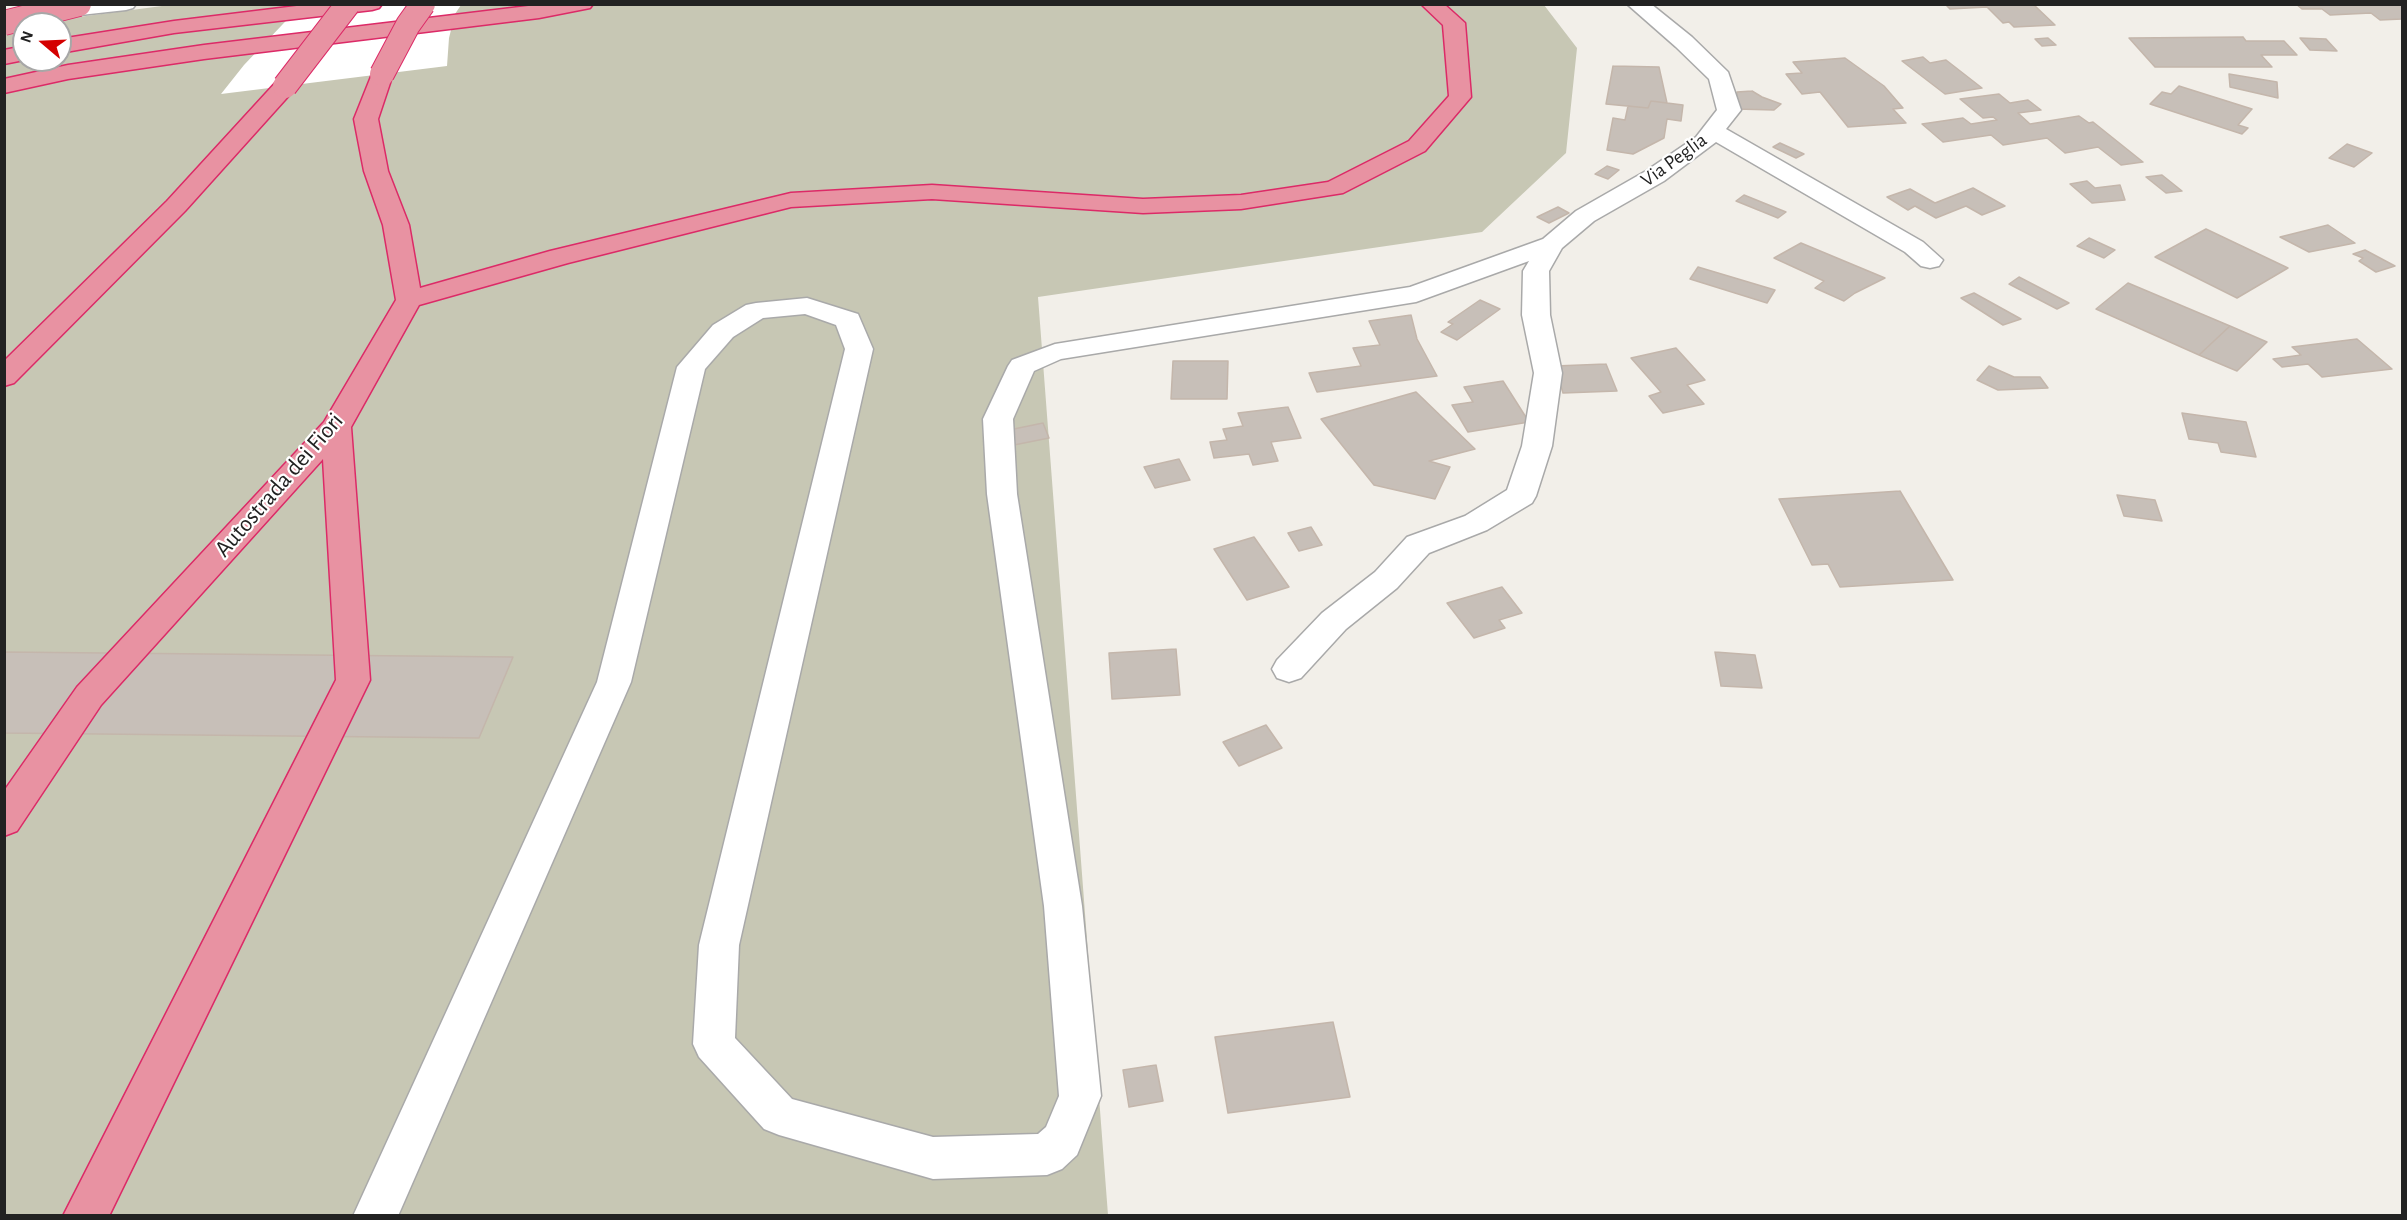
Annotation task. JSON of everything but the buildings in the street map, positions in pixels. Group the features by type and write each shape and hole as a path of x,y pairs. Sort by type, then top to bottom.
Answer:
{"highway":[{"path":"4,23 79,4"},
{"path":"4,377 176,206 285,86 348,4"},
{"path":"72,44 174,27 372,4"},
{"path":"423,4 408,25 382,74 366,119 376,171 396,225 409,300 559,257 791,200 932,192 1143,206 1240,202 1334,188 1417,146 1460,97 1454,23 1431,4"},
{"path":"4,86 68,72 204,52 539,12 583,4"},
{"name":"Autostrada dei Fiori","path":"4,821 90,696 336,428 409,300"},
{"path":"85,1215 353,680 336,428"}],"street":[{"path":"4,17 126,4"},
{"name":"Via Peglia","path":"1552,244 1585,216 1655,176 1704,142 1729,110 1720,77 1684,42 1637,4"},
{"path":"1713,131 1914,247 1930,260"},
{"path":"1289,669 1334,621 1386,580 1418,545 1476,523 1521,496 1537,446 1548,372 1536,315 1536,271 1552,244"},
{"path":"375,1215 614,682 691,367 723,331 756,311 807,306 848,320 859,349 719,945 714,1044 779,1115 933,1158 1047,1154 1062,1141 1080,1096 1063,906 1002,494 998,419 1022,366 1055,352 1416,294 1552,244"}],"shaded area":[{"path":"177,4 1544,5 1577,48 1566,153 1482,232 1038,297 1108,1215 5,1215 4,27 12,26 12,72 72,72 72,18"}],"pier":[{"path":"301,5 461,5 455,14 449,38 447,66 221,94 244,65"}]}
